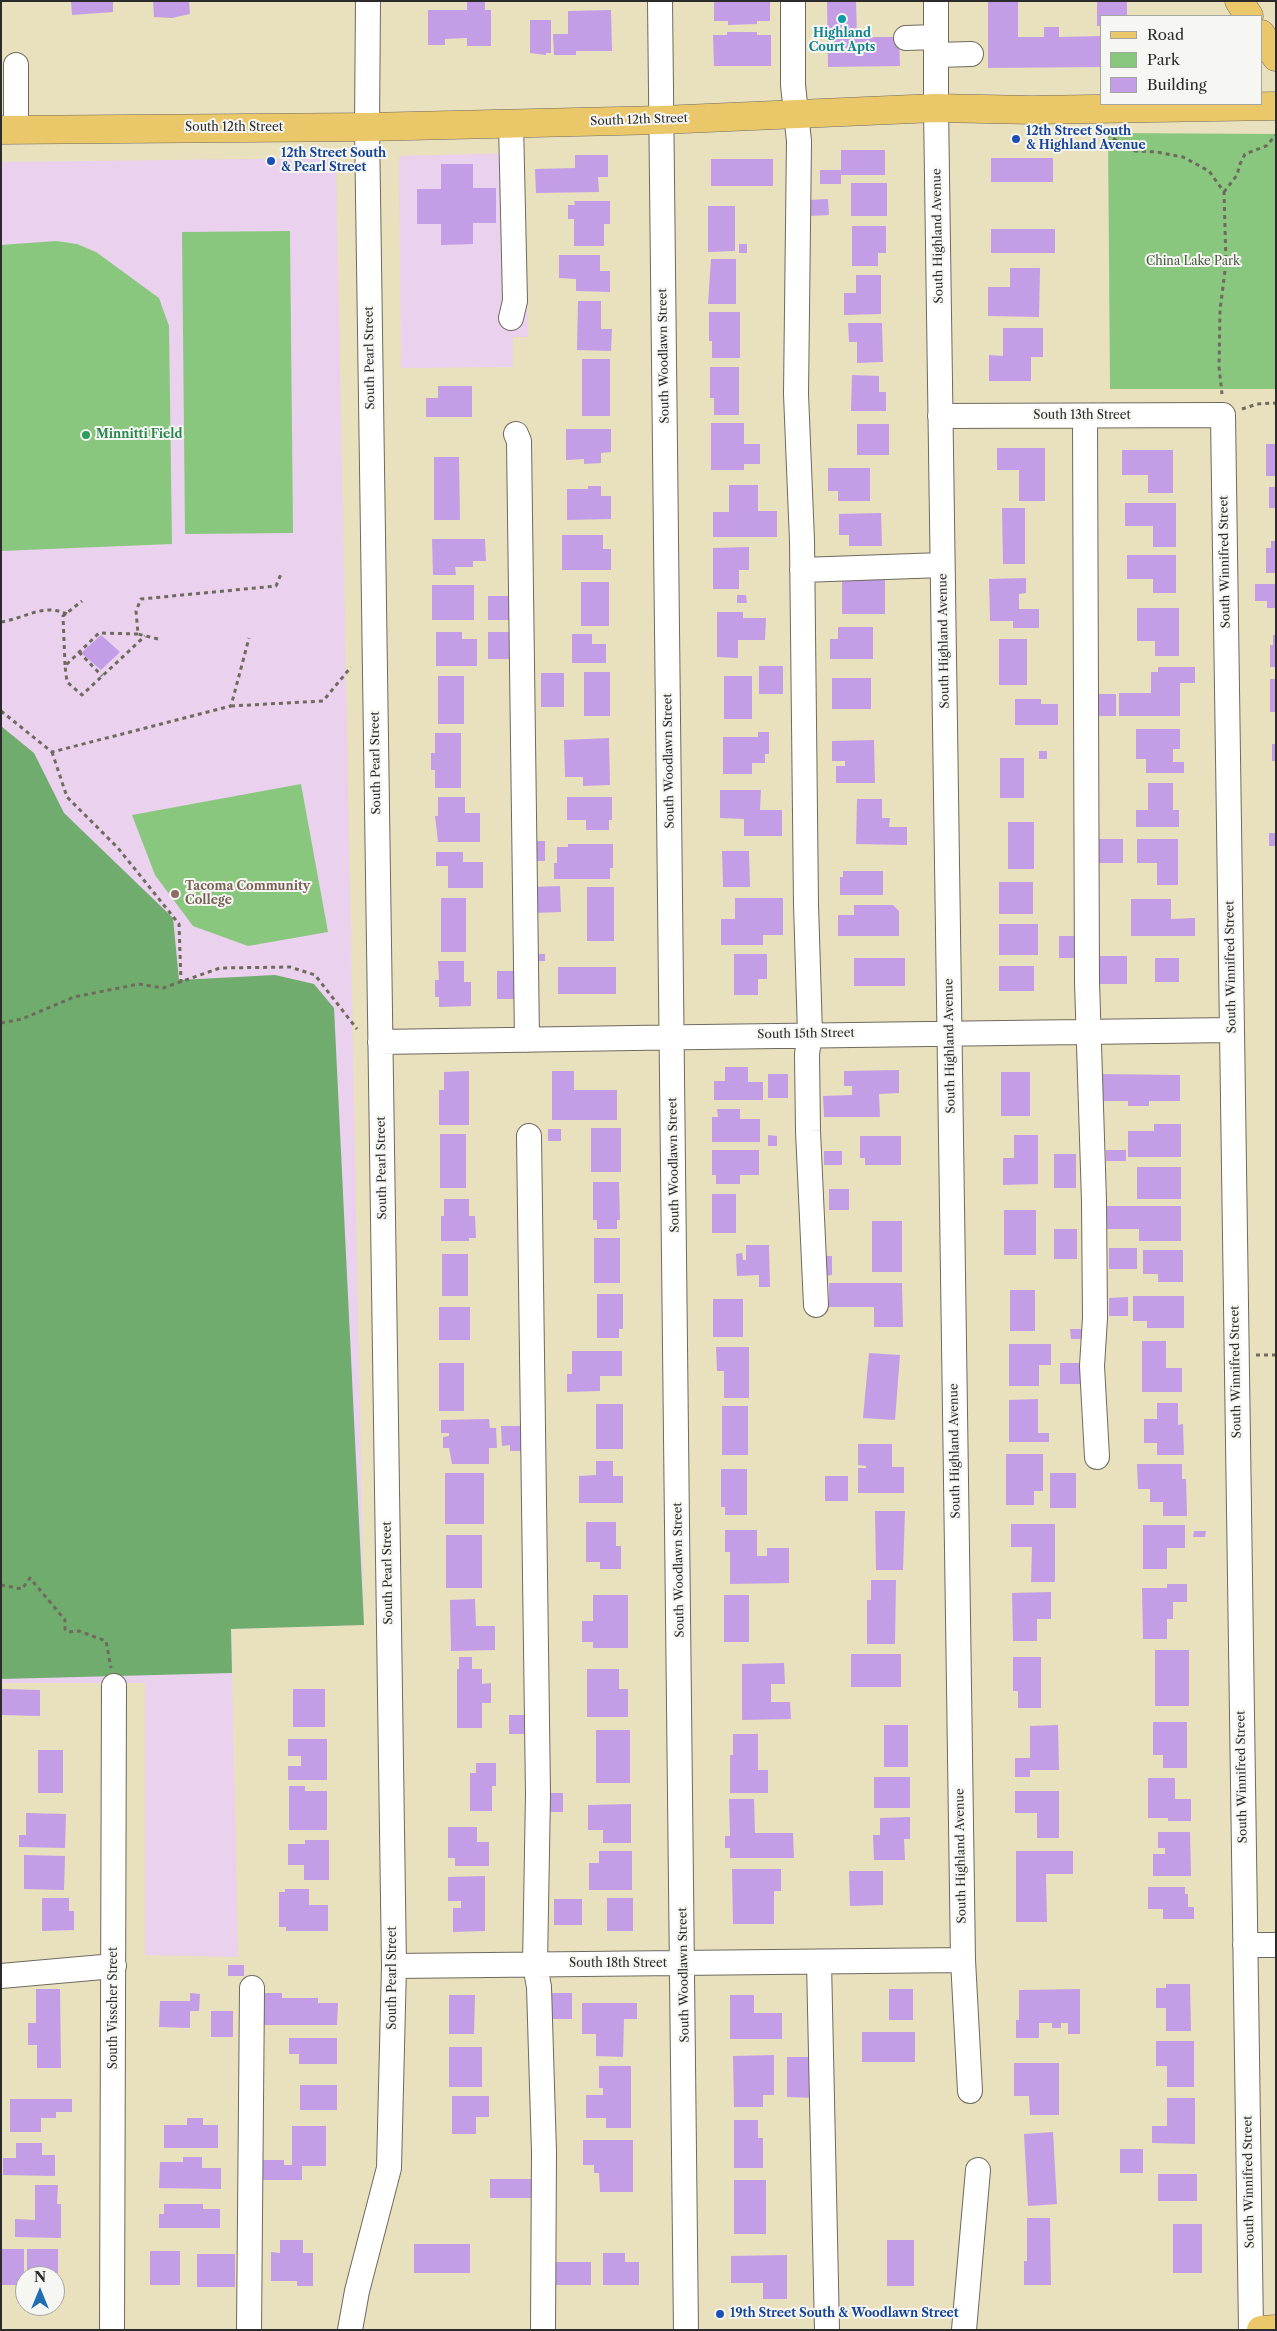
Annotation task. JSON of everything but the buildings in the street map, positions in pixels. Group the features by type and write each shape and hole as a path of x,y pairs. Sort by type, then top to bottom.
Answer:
{"main road":[{"path":"1262,36 1276,57"},
{"name":"South 12th Street","path":"8,130 511,124 661,120 936,108 1032,110 1276,106"},
{"path":"1261,2330 1276,2330"}],"street":[{"name":"South Pearl Street","path":"350,2330 357,2291 389,2168 394,1966 367,127 368,1"},
{"name":"South Woodlawn Street","path":"660,1 684,1964 686,2330"},
{"path":"793,1 793,85 799,141 796,394 802,570 806,904 810,1034 807,1054 808,1131 816,1305"},
{"name":"South Highland Avenue","path":"936,1 942,565 963,1960 970,2091"},
{"path":"906,38 971,54"},
{"path":"8,130 16,64"},
{"path":"511,124 515,301 511,318"},
{"name":"South 13th Street","path":"940,416 1084,417 1224,415"},
{"name":"South Winnifred Street","path":"1224,415 1251,2330"},
{"path":"1084,417 1089,1031 1095,1318 1093,1375 1098,1457"},
{"path":"516,434 519,441 522,548 522,751 527,1040"},
{"path":"802,570 942,565"},
{"name":"South 15th Street","path":"380,1042 949,1032 1232,1030"},
{"path":"529,1136 538,1794 535,1965 539,1987 544,2152 543,2330"},
{"name":"South Visscher Street","path":"112,2330 114,1686"},
{"path":"1245,1945 1276,1945"},
{"name":"South 18th Street","path":"394,1966 963,1960"},
{"path":"819,1962 827,2330"},
{"path":"1,1976 114,1966"},
{"path":"249,2330 252,1988"},
{"path":"964,2330 978,2170"}],"path":[{"path":"1108,133 1108,136 1135,151 1157,152 1183,157 1209,171 1224,192 1226,263 1220,310 1220,367 1224,415 1257,404 1276,402"},
{"path":"1224,192 1237,175 1245,154 1266,146 1276,135"},
{"path":"138,634 136,611 141,599 276,586 281,574"},
{"path":"82,600 63,616 67,682 82,695 145,636"},
{"path":"1,622 14,620 52,608 67,614"},
{"path":"65,666 99,633 138,634 158,639"},
{"path":"231,706 249,638"},
{"path":"79,652 102,676"},
{"path":"52,752 231,706 323,700 351,667"},
{"path":"1,711 52,752 67,797 118,848 179,924 181,982"},
{"path":"1,1023 22,1019 74,997 139,984 163,988 220,968 290,967 315,975 357,1028"},
{"path":"1,1585 22,1589 30,1578 66,1620 65,1629 68,1632 80,1631 106,1641 114,1686"}],"shaded area":[{"path":"523,153 528,337 513,337 513,367 401,368 399,156"},
{"name":"Tacoma Community College","path":"336,158 364,1625 231,1629 238,1957 145,1955 145,1683 1,1683 1,162"}],"green space":[{"name":"China Lake Park","path":"1108,133 1276,134 1276,389 1110,389"},
{"path":"290,231 293,533 185,534 182,232"},
{"name":"Minnitti Field","path":"56,241 77,244 96,252 159,298 169,326 172,544 1,551 1,245"},
{"path":"1,726 34,753 64,813 173,918 179,980 275,975 314,984 334,1008 364,1625 231,1629 232,1673 1,1679"},
{"path":"301,784 328,932 248,946 193,926 155,875 132,815"}],"place":[{"name":"Highland Court Apts","path":"842,19"},
{"name":"12th Street South & Highland Avenue","path":"1016,139"},
{"name":"12th Street South & Pearl Street","path":"271,161"},
{"name":"Minnitti Field","path":"86,435"},
{"name":"Tacoma Community College","path":"175,894"},
{"name":"19th Street South & Woodlawn Street","path":"720,2314"}]}
